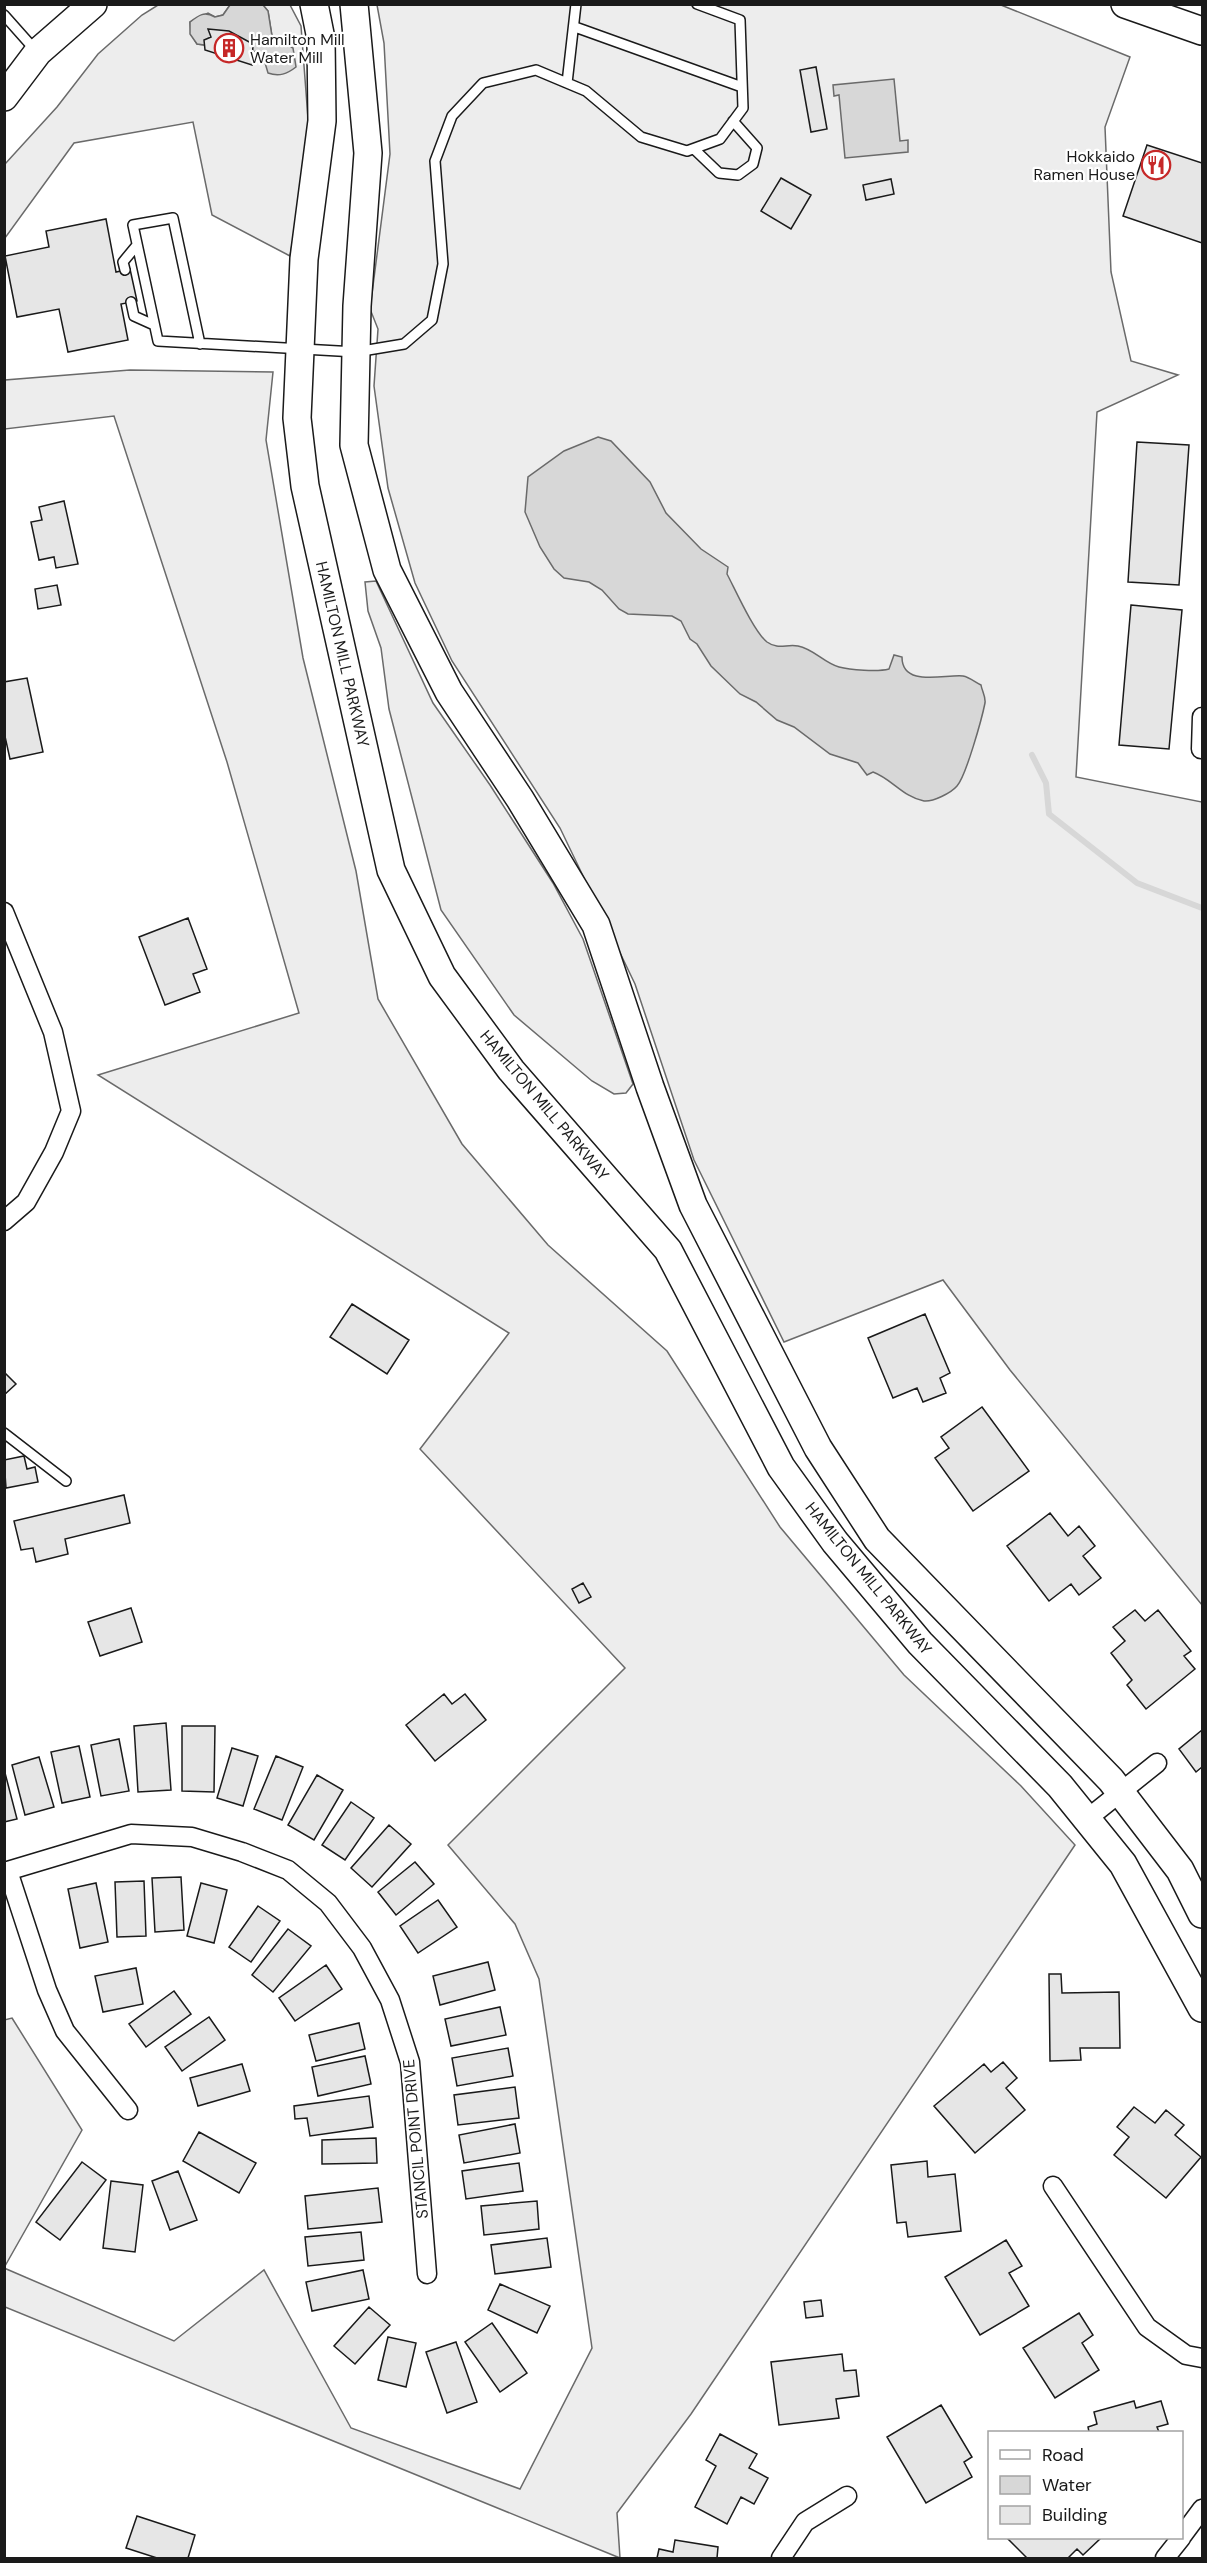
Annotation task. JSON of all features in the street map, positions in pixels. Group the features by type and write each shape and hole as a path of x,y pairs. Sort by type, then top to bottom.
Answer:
{"street":[{"path":"4,97 38,52 93,4"},
{"path":"302,4 321,39"},
{"name":"HAMILTON MILL PARKWAY","path":"314,4 321,39 322,121 304,259 297,418 305,486 391,870 442,976 512,1070 668,1250 781,1467 835,1542 920,1643 1060,1785 1123,1864 1203,2008"},
{"name":"HAMILTON MILL PARKWAY","path":"354,4 368,153 357,306 354,445 387,570 449,692 520,798 596,925 650,1087 693,1205 818,1448 877,1539 1024,1688 1121,1793 1180,1870 1203,1914"},
{"path":"1125,4 1203,31"},
{"path":"1201,748 1203,717"},
{"path":"4,912 53,1032 71,1111 54,1152 26,1202 4,1221"},
{"path":"1087,1820 1157,1763"},
{"name":"STANCIL POINT DRIVE","path":"6,1871 131,1834 192,1838 242,1852 288,1870 328,1904 362,1948 390,2001 410,2062 427,2274"},
{"path":"6,1871 47,1990 66,2031 128,2110"},
{"path":"1053,2186 1147,2327 1186,2355 1203,2358"},
{"path":"781,2559 805,2522 848,2496"},
{"path":"1183,2534 1203,2509"},
{"path":"1165,2559 1180,2539"}],"lane":[{"path":"567,83 576,4"},
{"path":"200,344 173,218 133,225 158,341 200,344 300,351 356,352 404,344 432,320 443,264 435,161 452,116 483,83 536,70 586,91 641,137 687,151 720,140 743,108 740,20 697,4"},
{"path":"4,15 38,52"},
{"path":"575,27 742,87"},
{"path":"694,149 719,173 738,176 753,164 757,148 734,121"},
{"path":"125,270 123,262 137,245"},
{"path":"131,302 134,316 154,325"},
{"path":"4,1433 66,1480"}],"shaded area":[{"path":"158,5 230,5 223,15 215,17 208,13 190,22 191,34 197,44 256,51 263,56 264,63 287,44 272,36 268,11 263,5 290,5 301,26 310,145 290,256 212,215 193,122 74,143 5,238 5,164 57,107 98,54 142,15"},
{"path":"377,5 1001,5 1130,57 1105,127 1111,272 1131,361 1178,375 1097,412 1076,777 1202,802 1202,1605 1010,1370 943,1280 784,1342 694,1160 635,984 560,828 452,661 415,583 388,488 374,386 378,329 370,309 390,154 384,43"},
{"path":"130,370 273,372 266,440 303,658 356,871 378,999 462,1144 548,1245 667,1351 780,1527 904,1675 1021,1786 1075,1845 691,2414 617,2513 620,2558 5,2307 4,2268 174,2341 264,2270 351,2428 520,2489 592,2348 539,1979 515,1924 448,1845 625,1668 420,1449 509,1333 98,1075 299,1013 227,762 114,416 5,429 5,380"},
{"path":"376,581 433,703 490,785 553,883 583,939 633,1084 626,1093 614,1094 592,1081 514,1015 441,910 389,709 381,648 368,611 365,582"},
{"path":"12,2018 82,2130 5,2266 4,2020"}],"water":[{"path":"230,5 263,5 268,11 272,36 293,48 296,67 276,75 268,73 263,56 256,51 240,56 226,48 197,44 190,34 190,22 202,15 208,14 215,17 223,15"},
{"path":"894,79 900,141 908,140 908,152 845,158 839,95 834,96 833,85"},
{"path":"598,437 611,441 650,482 666,513 701,549 728,567 727,574 745,610 767,642 775,646 804,648 834,665 857,670 889,669 894,655 902,657 904,667 909,673 917,676 963,676 981,685 985,701 983,710 969,759 957,786 942,796 924,801 910,796 880,775 873,772 867,775 858,763 830,754 794,727 777,720 756,702 740,694 711,666 697,644 690,639 681,621 672,616 628,614 619,609 602,590 589,582 564,578 554,569 540,547 525,512 528,477 564,451"}],"building":[{"name":"Hamilton Mill Water Mill","path":"208,29 229,31 253,44 252,65 205,50 204,40 211,37"},
{"path":"816,67 827,129 811,132 800,70"},
{"path":"1147,145 1202,163 1202,243 1123,216"},
{"path":"781,178 811,195 791,229 761,211"},
{"path":"891,179 894,194 866,200 863,185"},
{"path":"106,219 116,272 130,269 137,301 121,304 128,340 68,352 59,309 17,317 5,256 49,247 46,231"},
{"path":"1137,442 1189,445 1179,585 1128,582"},
{"path":"64,501 78,564 56,568 54,557 39,560 31,522 42,520 39,507"},
{"path":"57,585 61,605 38,609 35,589"},
{"path":"1131,605 1182,610 1169,749 1119,745"},
{"path":"27,678 43,752 10,759 4,732 4,682"},
{"path":"188,918 207,969 193,974 200,992 165,1005 139,937"},
{"path":"352,1304 409,1340 387,1374 330,1337"},
{"path":"925,1314 950,1373 940,1378 946,1393 923,1402 917,1388 893,1398 868,1338"},
{"path":"4,1372 16,1384 4,1395"},
{"path":"982,1407 1029,1471 973,1511 935,1458 949,1448 941,1437"},
{"path":"24,1456 27,1469 35,1467 38,1482 6,1488 4,1460"},
{"path":"124,1495 130,1523 65,1539 68,1554 36,1562 33,1548 21,1550 14,1521"},
{"path":"1050,1513 1068,1536 1079,1526 1095,1546 1083,1556 1101,1578 1079,1595 1071,1584 1049,1601 1007,1546"},
{"path":"583,1583 591,1597 579,1603 572,1589"},
{"path":"131,1608 142,1642 100,1656 88,1622"},
{"path":"1135,1610 1145,1621 1158,1610 1191,1651 1184,1656 1195,1669 1146,1709 1127,1685 1132,1680 1111,1653 1125,1641 1113,1627"},
{"path":"444,1694 452,1704 465,1694 486,1720 435,1761 406,1725"},
{"path":"166,1723 171,1790 138,1792 134,1726"},
{"path":"182,1726 215,1726 214,1792 182,1791"},
{"path":"1202,1730 1202,1767 1196,1772 1179,1749"},
{"path":"119,1739 129,1791 101,1796 91,1745"},
{"path":"79,1746 90,1797 62,1803 51,1752"},
{"path":"232,1748 258,1756 243,1806 217,1798"},
{"path":"276,1756 303,1767 282,1820 254,1809"},
{"path":"39,1757 54,1807 25,1815 12,1765"},
{"path":"4,1769 17,1819 4,1822"},
{"path":"317,1775 343,1790 314,1840 288,1825"},
{"path":"351,1802 374,1818 345,1860 322,1845"},
{"path":"389,1825 411,1844 372,1887 351,1868"},
{"path":"415,1862 434,1884 396,1915 378,1892"},
{"path":"181,1877 184,1930 155,1932 152,1878"},
{"path":"144,1881 146,1936 117,1937 115,1882"},
{"path":"96,1883 108,1942 80,1948 68,1889"},
{"path":"201,1883 227,1890 214,1943 187,1936"},
{"path":"438,1900 457,1927 418,1953 400,1926"},
{"path":"258,1906 280,1921 251,1962 229,1947"},
{"path":"288,1929 311,1946 273,1992 252,1975"},
{"path":"488,1962 495,1990 440,2005 433,1976"},
{"path":"326,1965 342,1989 295,2021 279,1998"},
{"path":"136,1968 143,2004 103,2012 95,1976"},
{"path":"1049,1974 1061,1974 1062,1993 1119,1992 1120,2048 1080,2048 1081,2060 1050,2061"},
{"path":"174,1991 191,2014 146,2047 129,2024"},
{"path":"500,2007 506,2035 451,2046 445,2019"},
{"path":"209,2017 225,2040 182,2071 165,2047"},
{"path":"359,2023 365,2049 316,2061 309,2035"},
{"path":"508,2048 513,2076 457,2086 452,2058"},
{"path":"365,2056 371,2084 318,2096 312,2067"},
{"path":"1003,2062 1017,2078 1006,2088 1025,2110 975,2153 934,2106 984,2064 991,2072"},
{"path":"242,2064 250,2091 198,2106 190,2078"},
{"path":"515,2087 519,2118 458,2125 454,2095"},
{"path":"369,2096 373,2127 310,2136 307,2118 295,2119 294,2106"},
{"path":"1134,2107 1155,2123 1166,2110 1184,2125 1175,2135 1201,2157 1166,2198 1114,2155 1129,2137 1117,2127"},
{"path":"515,2124 520,2153 464,2163 459,2135"},
{"path":"199,2132 256,2163 239,2193 183,2161"},
{"path":"376,2138 377,2163 322,2164 322,2140"},
{"path":"927,2161 928,2177 955,2174 961,2231 908,2237 906,2222 897,2223 891,2165"},
{"path":"82,2162 106,2180 60,2240 36,2222"},
{"path":"519,2163 523,2191 466,2199 462,2171"},
{"path":"178,2171 197,2220 170,2230 152,2181"},
{"path":"111,2181 143,2185 135,2252 103,2248"},
{"path":"378,2188 382,2222 308,2229 305,2196"},
{"path":"537,2201 539,2229 484,2235 481,2206"},
{"path":"361,2232 364,2260 308,2266 305,2237"},
{"path":"547,2238 551,2267 495,2274 491,2245"},
{"path":"1006,2240 1022,2266 1009,2273 1029,2306 980,2335 945,2277"},
{"path":"363,2270 369,2299 312,2311 306,2282"},
{"path":"500,2284 550,2306 537,2333 488,2310"},
{"path":"821,2300 823,2316 806,2318 804,2302"},
{"path":"369,2307 390,2325 355,2364 334,2346"},
{"path":"1079,2313 1093,2335 1082,2343 1099,2370 1055,2398 1023,2348"},
{"path":"492,2323 527,2373 500,2392 465,2342"},
{"path":"388,2337 416,2343 406,2387 378,2380"},
{"path":"456,2342 477,2402 447,2413 426,2352"},
{"path":"842,2354 844,2371 856,2370 859,2396 836,2399 839,2418 779,2425 771,2362"},
{"path":"1134,2401 1136,2408 1161,2401 1168,2424 1157,2427 1159,2431 1089,2431 1088,2427 1097,2424 1094,2412"},
{"path":"941,2405 972,2457 964,2462 972,2477 926,2503 887,2437"},
{"path":"720,2434 757,2454 749,2468 768,2478 754,2504 741,2497 727,2524 695,2507 716,2466 706,2460"},
{"path":"137,2516 195,2535 188,2558 157,2558 126,2548"},
{"path":"1008,2539 1100,2539 1083,2555 1077,2549 1068,2558 1027,2558"},
{"path":"675,2540 718,2547 717,2558 657,2558 659,2549 673,2552"}],"waterway":[{"path":"1032,755 1046,783 1049,814 1137,883 1202,908"}],"place":[{"name":"Hamilton Mill Water Mill","path":"229,48"},
{"name":"Hokkaido Ramen House","path":"1156,165"}]}
